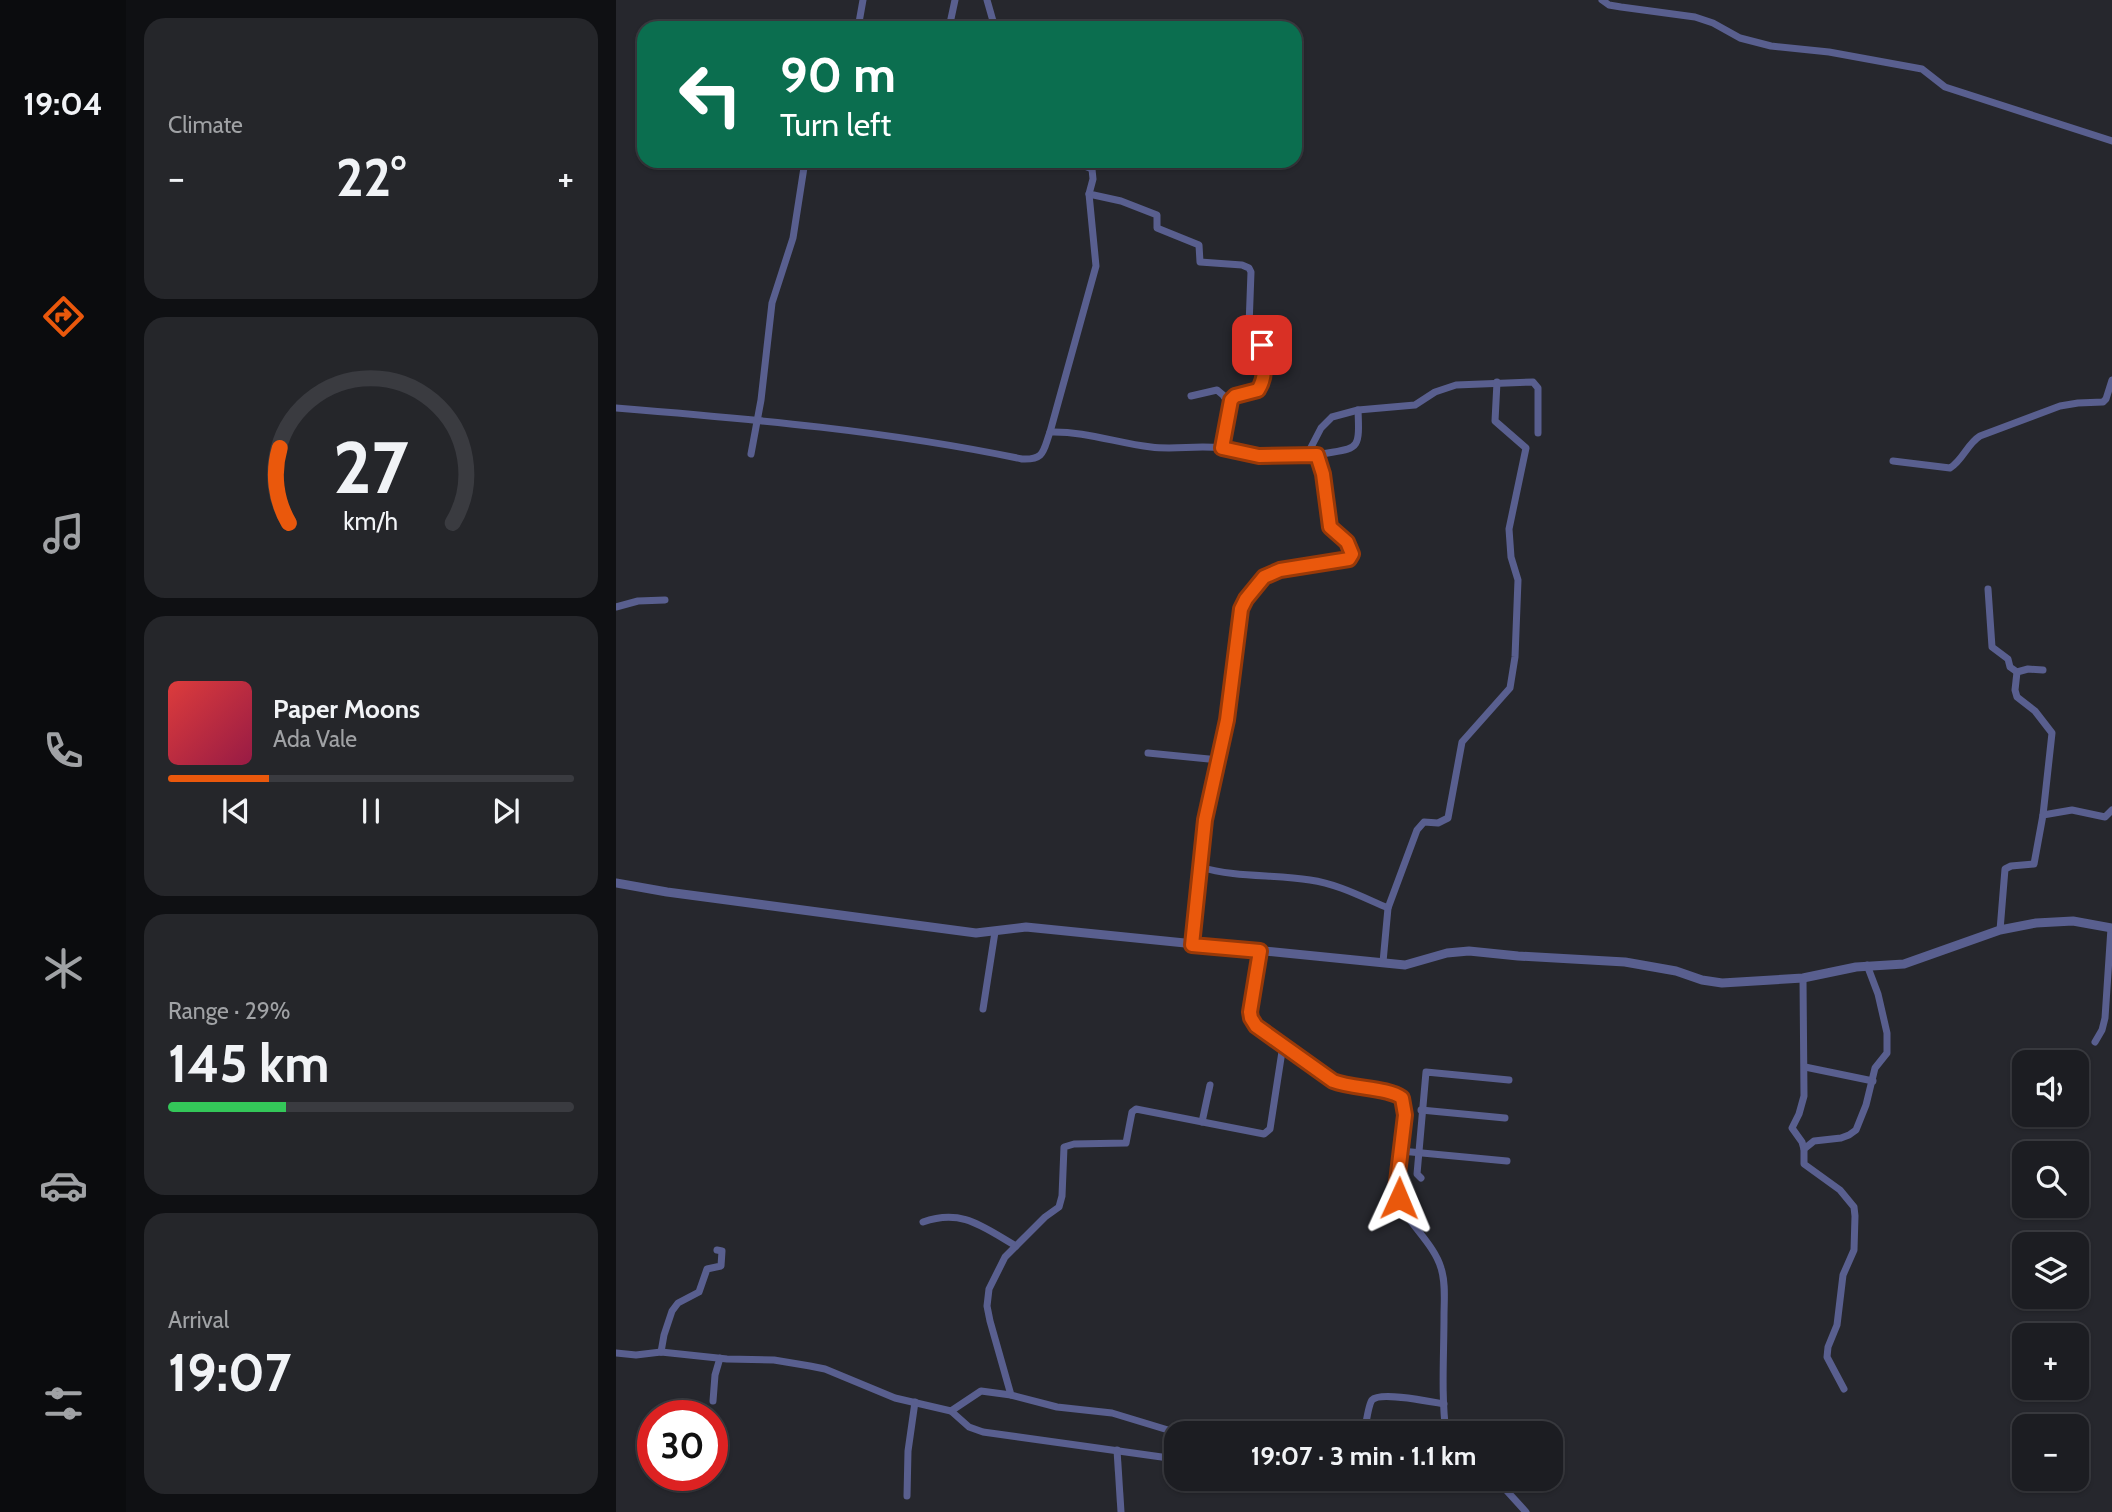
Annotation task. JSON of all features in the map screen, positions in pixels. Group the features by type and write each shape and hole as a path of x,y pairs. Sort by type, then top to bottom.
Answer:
{"street":[{"path":"859,21 863,0"},
{"path":"950,21 955,0"},
{"path":"986,0 993,21"},
{"path":"1602,0 1609,5 1620,4 1695,17 1713,23 1740,38 1771,46 1829,52 1922,69 1945,87 2112,141"},
{"path":"751,454 758,421 772,303 793,238 804,168"},
{"path":"616,408 758,421 925,442 1022,459 1041,456 1096,266 1089,194 1093,179 1090,168"},
{"path":"1089,194 1121,201 1157,215 1157,229 1199,245 1200,262 1242,265 1249,268 1249,326 1262,341 1264,379 1258,390 1235,396 1229,404 1222,448"},
{"path":"1893,461 1950,468 1972,441 1980,436 2060,406 2103,402 2112,380"},
{"path":"1382,962 1388,908 1420,825 1424,822 1438,823 1448,818 1462,742 1510,688 1515,657 1518,580 1511,557 1509,529 1526,448 1495,421 1497,382"},
{"path":"1307,456 1328,420 1358,410 1415,405 1430,394 1450,387 1497,382 1536,384 1538,433"},
{"path":"1192,396 1217,390 1229,404"},
{"path":"1050,432 1085,433 1125,444 1172,449 1222,448 1259,456 1307,456 1356,445 1360,439 1358,410"},
{"path":"1192,945 1205,820 1233,682 1238,621 1246,599 1264,577 1271,573 1351,557 1351,547 1330,527 1323,474 1317,455"},
{"path":"1988,589 1992,647 2008,659 2010,667 2017,672"},
{"path":"616,607 638,601 665,600"},
{"path":"2017,672 2028,669 2043,670"},
{"path":"2000,930 2003,878 2006,870 2011,866 2035,864 2052,733 2035,711 2017,697 2017,672"},
{"path":"1148,753 1219,760"},
{"path":"2043,815 2072,810 2105,817 2112,810"},
{"path":"1200,867 1242,875 1325,883 1357,893 1388,908"},
{"path":"616,883 976,933 1026,928 1409,965 1447,953 1469,951 1625,962 1676,971 1715,983 1803,978 1867,965 1911,962 2000,930 2061,921 2112,928 2105,1018 2095,1042"},
{"path":"984,1009 995,933"},
{"path":"1260,951 1250,1012 1251,1018 1262,1031 1333,1081 1401,1096 1405,1109 1398,1194 1402,1207 1434,1251 1443,1276 1445,1421"},
{"path":"1804,1149 1814,1141 1841,1138 1856,1130 1875,1068 1885,1056 1888,1043 1878,994 1867,965"},
{"path":"1803,978 1804,1096 1800,1114 1792,1125 1804,1149 1803,1160 1807,1167 1840,1189 1853,1207 1854,1250 1843,1275 1837,1325 1827,1351 1844,1389"},
{"path":"1010,1395 987,1306 989,1289 1005,1257 1062,1202 1063,1150 1067,1144 1126,1143 1129,1140 1132,1112 1136,1109 1264,1134 1268,1132 1283,1045"},
{"path":"1805,1066 1873,1081"},
{"path":"1420,1178 1417,1174 1417,1153 1425,1074 1427,1072 1509,1080"},
{"path":"1202,1122 1210,1085"},
{"path":"1422,1110 1505,1118"},
{"path":"1401,1151 1507,1161"},
{"path":"923,1222 951,1216 967,1219 1016,1246"},
{"path":"661,1352 674,1307 698,1292 707,1269 721,1266 722,1251 717,1250"},
{"path":"616,1353 636,1355 661,1352 720,1359 774,1360 825,1369 895,1398 951,1411 969,1427 983,1432 1164,1457"},
{"path":"712,1400 720,1359"},
{"path":"951,1411 981,1391 1057,1407 1112,1413 1164,1429"},
{"path":"1366,1421 1370,1403 1377,1397 1407,1398 1444,1404"},
{"path":"907,1496 908,1451 915,1402"},
{"path":"1117,1450 1121,1512"},
{"path":"1507,1491 1526,1512"}],"route":[{"path":"1262,345 1264,379 1258,390 1235,396 1231,400 1222,448 1241,454 1270,457 1317,455 1323,474 1330,527 1347,542 1352,554 1349,559 1271,573 1254,588 1241,609 1227,720 1205,820 1192,945 1260,951 1250,1012 1256,1026 1333,1081 1392,1093 1402,1098 1405,1115 1396,1190 1399,1198"}]}
